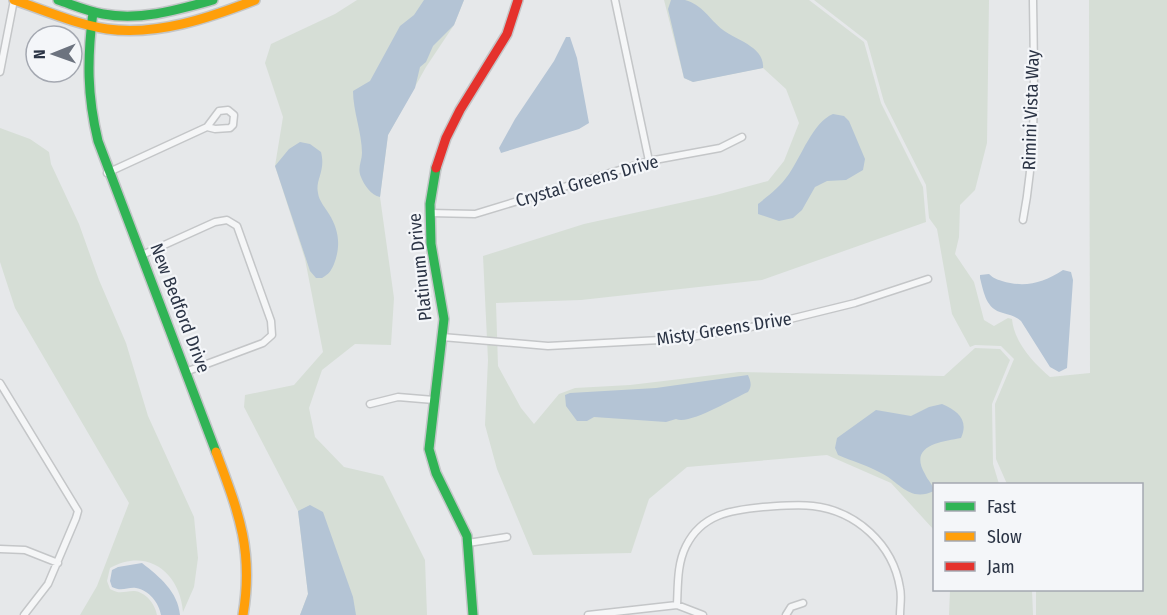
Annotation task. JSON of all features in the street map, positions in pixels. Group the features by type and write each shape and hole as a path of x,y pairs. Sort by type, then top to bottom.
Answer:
{"street":[{"path":"0,72 14,0 91,25 118,30 148,29 189,22 255,0"},
{"path":"58,0 93,12 121,16 146,15 213,0"},
{"name":"Platinum Drive","path":"473,615 468,543 431,458 430,437 443,314 431,244 430,213 434,175 446,138 460,110 507,34 518,0"},
{"path":"615,0 649,161"},
{"name":"Rimini Vista Way","path":"1023,220 1033,148 1033,0"},
{"name":"New Bedford Drive","path":"93,12 87,89 91,119 107,173 188,371 237,510 246,550 248,580 243,615"},
{"path":"107,173 207,127"},
{"name":"Crystal Greens Drive","path":"430,213 475,214 649,161 720,148 742,137"},
{"path":"142,255 214,222 227,220 237,226 271,321 272,336 263,343 188,371"},
{"name":"Misty Greens Drive","path":"442,337 548,346 679,339 774,323 843,306 928,279"},
{"path":"0,383 78,511 48,584 24,615"},
{"path":"370,404 398,397 434,400"},
{"path":"677,605 680,565 686,546 699,529 714,517 733,510 794,505 837,511 857,522 875,536 893,564 900,589 900,615"},
{"path":"468,543 507,537"},
{"path":"0,549 25,550 58,563"},
{"path":"786,615 791,608 803,603"},
{"path":"588,615 677,605 703,615"}],"shaded area":[{"path":"357,0 464,0 454,25 426,67 388,135 380,197 394,298 391,345 355,344 322,370 309,408 315,437 344,467 383,476 425,560 427,615 300,615 308,594 298,511 244,407 245,395 294,385 323,352 305,259 275,166 283,117 265,63 271,44 335,14"},
{"path":"664,0 809,0 864,42 881,103 923,187 926,222 762,280 581,300 496,303 498,366 521,408 534,424 559,394 575,388 630,385 739,372 944,376 975,348 1000,349 1010,360 992,404 993,464 999,483 933,483 933,529 891,483 827,455 687,467 649,499 631,553 533,555 497,469 485,425 488,360 483,256 584,224 768,181 784,161 799,123 786,89 763,68 693,82 684,78"},
{"path":"814,0 989,0 987,143 975,190 960,205 959,237 955,254 974,282 984,320 994,326 1008,318 1012,319 1020,344 1050,377 1090,373 1089,0 1167,0 1167,615 1036,615 1036,591 1143,591 1143,483 1007,483 996,459 995,404 1014,359 1001,346 975,345 970,347 952,314 937,229 929,218 926,185 884,102 867,41"},
{"path":"0,128 30,139 49,152 51,164 79,224 99,280 126,343 148,416 194,517 198,558 194,587 183,612 181,598 169,575 149,562 137,561 124,562 110,568 107,581 113,591 134,591 146,596 157,615 80,615 97,586 129,503 15,308 0,262"},
{"path":"950,591 1032,591 1033,615 949,615"}],"water":[{"path":"424,0 464,0 454,25 433,46 426,62 420,67 415,88 388,135 380,197 368,189 360,174 362,145 353,91 370,81 400,26 414,15"},
{"path":"671,0 685,0 701,9 723,30 755,49 763,68 693,82 684,78 668,9"},
{"path":"566,37 570,37 577,58 589,123 579,129 501,153 499,148 515,119 554,61"},
{"path":"833,114 844,116 849,121 865,159 863,170 846,180 827,181 815,187 802,210 793,218 779,221 758,214 758,204 786,179 813,132 819,124"},
{"path":"300,142 310,144 321,152 322,165 317,188 338,238 338,251 334,264 330,272 322,278 316,278 310,271 275,166 289,149"},
{"path":"1063,270 1071,272 1073,280 1067,368 1059,372 1050,367 1021,321 997,311 989,304 980,275 989,274 1002,281 1026,284 1041,281"},
{"path":"748,375 751,384 748,392 701,415 682,420 666,422 594,417 587,421 577,421 566,406 565,395 570,393 656,388"},
{"path":"942,404 957,413 964,426 961,438 929,447 921,457 921,464 933,486 933,491 926,494 912,493 878,471 838,455 835,448 837,438 876,410 911,416 929,407"},
{"path":"310,505 323,512 353,597 356,615 300,615 308,594 298,511"},
{"path":"142,563 172,592 180,615 161,615 153,598 141,589 112,587 110,581 112,570"}],"traffic: fast":[{"path":"58,0 97,13 117,16 158,13 213,0"},
{"path":"93,12 89,77 98,141 216,452"},
{"path":"436,168 430,204 431,244 444,319 429,449 436,473 467,536 473,615"}],"traffic: slow":[{"path":"14,0 83,24 126,31 182,24 255,0"},
{"path":"216,452 242,531 247,570 243,615"}],"traffic: jam":[{"path":"436,168 446,138 460,110 507,34 518,0"}]}
